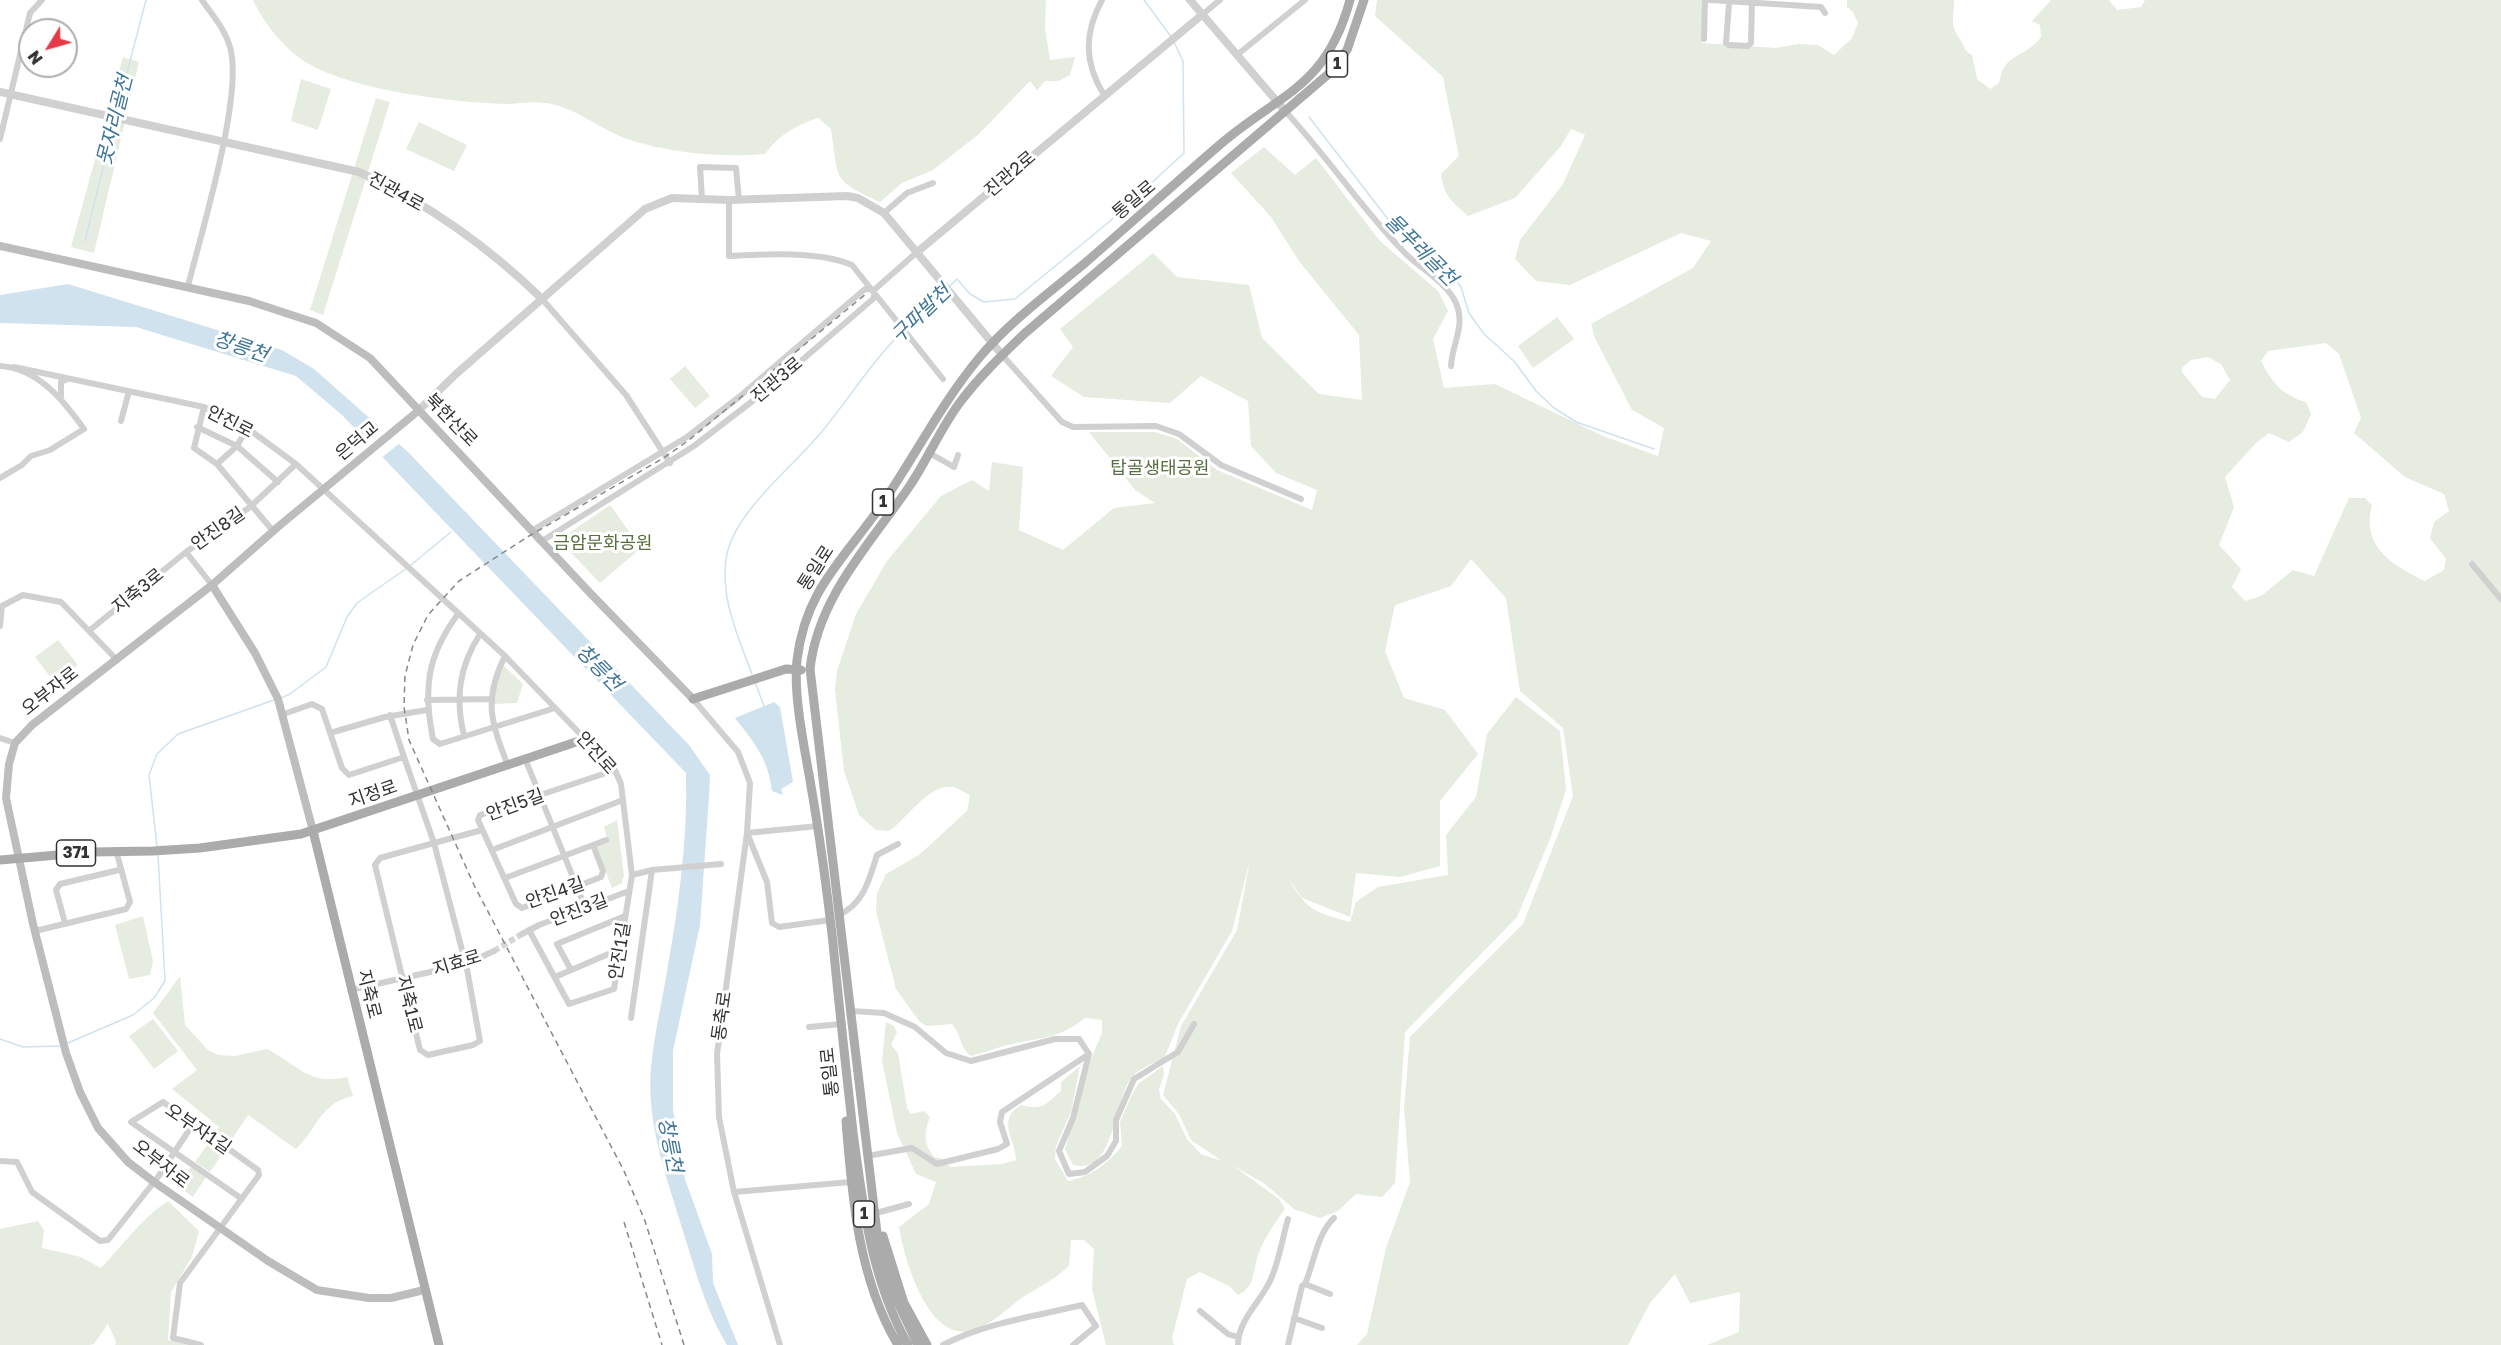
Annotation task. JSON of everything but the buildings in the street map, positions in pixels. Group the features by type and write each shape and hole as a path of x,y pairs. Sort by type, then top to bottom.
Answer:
{"main road":[{"name":"통일로","path":"918,1345 892,1290 880,1250 851,1011 804,743 796,670 802,633 816,593 878,509 951,393 992,344 1171,190 1218,146 1305,82 1325,60 1332,48 1350,0"},
{"name":"통일로","path":"908,1345 886,1300 867,1232 847,1076 810,669 819,624 832,597 931,454 960,402 1024,334 1332,71 1347,50 1364,0"},
{"name":"북한산로","path":"0,246 249,301 316,323 370,358 693,699"},
{"name":"은덕교","path":"340,476 418,411"},
{"name":"오부자로","path":"15,744 32,725 212,585 340,476"},
{"name":"지축로","path":"212,585 255,653 282,710 439,1345"},
{"path":"693,699 786,669 810,669"},
{"name":"지정로","path":"116,850 153,852 313,831 526,761 585,739"},
{"path":"15,744 6,792 35,931"},
{"name":"371","path":"0,860 116,850"},
{"name":"오부자로","path":"35,931 65,1050 92,1120 128,1162 268,1261 317,1290 369,1298 392,1298 424,1290"},
{"path":"847,1076 846,1107 851,1182 865,1262 878,1301 898,1345"},
{"path":"859,1077 873,1155 880,1212 892,1269 904,1303 927,1345"}],"street":[{"path":"0,139 30,13 42,0"},
{"path":"188,286 223,140 234,78 231,48 222,28 202,0"},
{"path":"1102,0 1090,25 1087,55 1091,70 1104,95"},
{"path":"1190,0 1398,246 1446,288 1456,303 1461,325 1450,366"},
{"path":"1203,14 1220,0"},
{"path":"1237,55 1305,0"},
{"path":"1704,39 1705,0"},
{"path":"1710,0 1821,7 1826,13"},
{"path":"1727,1 1728,44 1748,46 1751,43 1752,1"},
{"name":"진관2로","path":"916,254 1203,14"},
{"path":"0,92 11,94"},
{"name":"진관4로","path":"11,94 223,140 365,175 464,233 512,270 542,299"},
{"path":"702,199 700,167 736,168 739,200"},
{"path":"884,213 907,193 933,183"},
{"path":"418,411 645,209 672,198 739,200 847,196 858,198 884,213 951,297 1062,422 1073,427 1156,426 1179,434 1221,465 1300,499"},
{"path":"729,200 729,256 837,259 852,265 943,379"},
{"name":"진관3로","path":"533,530 663,454 735,401 865,289 874,290 916,254"},
{"name":"진관3로","path":"542,541 670,463 772,386 874,298 874,290"},
{"path":"542,299 626,395 670,463"},
{"path":"0,366 14,367 61,397 84,429 50,450 31,456 22,465 0,478"},
{"name":"안진로","path":"14,367 204,407 247,428 296,464 505,656 615,770 623,800 632,874 629,891"},
{"path":"61,397 61,382 68,378"},
{"path":"121,421 129,391"},
{"name":"안진8길","path":"204,407 197,427 194,448 217,464 250,507 273,531"},
{"path":"197,427 237,446 278,482"},
{"path":"217,464 237,446 247,428"},
{"path":"931,454 954,466 958,455"},
{"name":"안진8길","path":"186,552 250,507 296,464"},
{"path":"615,482 621,493"},
{"path":"186,552 212,585"},
{"name":"지축3로","path":"90,630 186,552"},
{"path":"2472,564 2501,599"},
{"path":"0,626 2,606 23,595 61,602 117,660"},
{"path":"458,614 437,646 431,666 427,710 433,739 440,744 555,708"},
{"path":"464,736 459,699 460,678 465,661 480,634"},
{"path":"505,656 496,674 490,699 495,726 509,766"},
{"path":"427,700 490,699"},
{"name":"동축로","path":"693,699 738,752 747,770 750,798 747,833 717,1054 719,1116 734,1192 780,1345"},
{"path":"282,710 312,704 322,709 342,768 349,775 404,757"},
{"path":"330,733 390,715 427,710"},
{"name":"지축1로","path":"390,715 434,843 466,964 480,1035 480,1041 473,1046 428,1055 420,1050 375,866 380,858 434,843"},
{"path":"0,738 15,744"},
{"path":"526,761 585,908"},
{"name":"안진5길","path":"615,770 480,815 478,820 492,850 623,800"},
{"path":"818,826 747,833 767,882 772,923 779,927 834,918 852,909 868,885 876,855 898,844"},
{"path":"434,843 482,830"},
{"path":"593,845 606,840"},
{"name":"안진4길","path":"593,845 603,871 601,877 522,908 516,904 505,878 593,845"},
{"path":"35,931 126,909 130,902 119,870 116,850"},
{"path":"492,850 505,878"},
{"path":"632,874 652,870 718,865"},
{"path":"65,923 56,890 60,884 119,870"},
{"path":"632,1018 652,870"},
{"name":"안진3길","path":"530,930 629,891"},
{"name":"안진1길","path":"530,930 569,1004 614,989 629,891"},
{"path":"571,970 557,944 625,916"},
{"path":"522,934 530,930"},
{"path":"555,977 620,949"},
{"name":"지효로","path":"350,990 466,964 494,951"},
{"path":"851,1011 884,1013 915,1028 946,1053 971,1061 1055,1039 1079,1039 1089,1054 1073,1118 1059,1151 1069,1174 1085,1172 1107,1156 1116,1141 1116,1120 1134,1079 1178,1052 1194,1024"},
{"path":"809,1027 841,1024"},
{"path":"873,1155 912,1148 937,1164 998,1149 1007,1144 1000,1122 1002,1112 1089,1054"},
{"name":"오부자1길","path":"221,1227 242,1199 259,1175 258,1170 163,1102 131,1122 242,1199"},
{"path":"0,1161 17,1162 32,1192 100,1241 108,1240 154,1182 193,1124"},
{"path":"734,1192 851,1182"},
{"path":"880,1212 909,1204"},
{"path":"1288,1345 1302,1286 1305,1284 1327,1225 1334,1218"},
{"path":"1238,1345 1238,1337 1249,1314 1270,1281 1288,1219"},
{"path":"201,1345 173,1338 180,1283 221,1227"},
{"path":"1305,1284 1330,1294"},
{"path":"943,1345 958,1337 990,1327 1082,1305 1096,1326 1073,1345"},
{"path":"1200,1311 1228,1334 1238,1337"},
{"path":"1294,1317 1322,1328"}],"green space":[{"path":"253,0 1046,0 1045,28 1050,60 1075,57 1070,75 1058,81 1045,81 1037,90 1030,81 979,134 933,170 902,183 880,202 845,183 837,169 831,129 818,118 789,132 776,141 765,154 714,155 663,148 620,136 557,105 541,102 483,103 432,98 377,88 329,73 300,59 292,52 269,27"},
{"name":"탑골생태공원","path":"1377,0 1702,0 1702,43 1776,48 1799,44 1818,45 1834,55 1852,38 1858,23 1853,12 1847,7 1847,0 1954,0 1955,30 1965,50 1972,55 1977,79 1990,89 1999,83 2010,60 2028,49 2041,37 2040,25 2032,21 2051,0 2109,0 2117,10 2141,7 2145,0 2501,0 2501,1345 1707,1345 1739,1332 1740,1292 1690,1303 1675,1274 1650,1303 1628,1345 1357,1345 1367,1334 1386,1248 1410,1182 1404,1108 1410,1037 1523,924 1573,796 1563,728 1520,691 1506,598 1471,559 1451,586 1395,605 1385,651 1404,698 1445,710 1478,754 1440,801 1440,866 1400,877 1356,873 1350,917 1302,898 1288,877 1300,896 1306,903 1312,908 1328,916 1350,922 1356,902 1378,887 1448,875 1446,835 1476,797 1487,734 1516,697 1560,731 1566,790 1550,839 1517,917 1405,1032 1395,1183 1382,1197 1356,1194 1338,1211 1320,1218 1294,1209 1265,1184 1232,1165 1279,1199 1285,1209 1263,1243 1251,1283 1244,1291 1238,1295 1229,1286 1200,1272 1187,1279 1172,1338 1174,1345 1106,1345 1092,1289 1094,1249 1084,1240 1071,1240 1069,1266 1064,1271 981,1327 958,1331 944,1325 931,1312 913,1277 899,1227 929,1204 936,1182 916,1174 897,1133 882,1061 886,1022 894,1026 897,1032 891,1045 898,1053 907,1108 911,1114 924,1111 930,1117 926,1133 928,1147 934,1157 943,1159 950,1167 1002,1164 1016,1160 1008,1123 1014,1111 1021,1105 1039,1107 1047,1103 1061,1091 1061,1082 1080,1066 1071,1112 1056,1146 1055,1159 1068,1181 1098,1168 1122,1146 1120,1122 1130,1098 1138,1084 1163,1066 1164,1074 1159,1090 1161,1099 1175,1114 1187,1139 1201,1154 1222,1161 1191,1140 1179,1114 1163,1095 1181,1026 1237,930 1250,860 1232,931 1178,1024 1164,1059 1143,1068 1132,1077 1126,1088 1106,1148 1098,1159 1087,1165 1073,1165 1065,1149 1091,1059 1102,1033 1102,1020 1085,1018 1068,1030 1052,1036 1010,1044 971,1056 967,1053 952,1024 926,1026 919,1021 896,989 876,911 877,893 886,874 919,855 967,811 970,795 953,787 935,790 889,831 876,830 859,815 844,771 835,690 837,671 856,614 887,561 941,496 972,480 989,491 992,462 1023,467 1019,530 1063,550 1114,508 1155,503 1135,490 1089,432 1155,432 1177,439 1217,470 1312,510 1317,490 1276,473 1251,446 1248,401 1201,376 1170,403 1084,397 1051,376 1073,347 1060,329 1153,253 1177,277 1249,285 1262,338 1319,394 1362,400 1359,335 1299,261 1271,217 1231,173 1264,147 1295,175 1316,158 1380,241 1438,291 1448,311 1433,339 1444,388 1495,384 1603,436 1658,456 1664,428 1632,410 1595,338 1591,324 1693,268 1711,241 1681,233 1570,285 1536,281 1515,259 1520,240 1563,184 1585,135 1571,129 1561,146 1515,198 1468,216 1450,198 1442,182 1441,174 1459,156 1443,77 1375,16","holes":["2326,343 2339,354 2361,418 2354,433 2405,477 2444,494 2449,511 2434,522 2430,538 2446,559 2444,570 2425,581 2391,561 2375,543 2371,532 2372,505 2365,498 2349,498 2314,576 2293,570 2261,596 2245,601 2232,587 2241,569 2219,545 2234,507 2225,477 2255,444 2269,433 2289,442 2303,432 2311,414 2306,402 2290,396 2279,387 2269,376 2261,361 2268,351","2208,357 2221,364 2230,380 2215,399 2202,397 2182,372 2182,368 2191,360"]},
{"path":"123,57 139,62 94,253 71,247"},
{"path":"301,79 331,89 318,130 291,121"},
{"path":"376,98 390,102 323,315 310,310"},
{"path":"419,122 467,145 454,171 406,149"},
{"path":"1557,317 1574,339 1533,368 1518,346"},
{"path":"685,366 710,396 695,408 670,379"},
{"name":"금암문화공원","path":"610,505 641,548 600,583 559,540"},
{"path":"58,640 78,665 55,683 35,657"},
{"path":"504,666 523,684 517,703 493,704 499,674"},
{"path":"617,820 624,876 622,883 612,888 596,847 608,842 604,827"},
{"path":"143,916 153,961 150,975 129,979 115,925"},
{"path":"180,976 185,1025 207,1049 218,1055 235,1056 267,1049 313,1076 323,1079 347,1077 353,1096 342,1099 326,1110 296,1149 248,1115 228,1145 214,1135 219,1127 172,1089 197,1070 153,1013"},
{"path":"153,1019 178,1051 154,1069 129,1036"},
{"path":"210,1141 224,1151 210,1172 195,1162"},
{"path":"191,1167 206,1177 193,1197 178,1186"},
{"path":"168,1201 199,1231 192,1257 171,1292 168,1340 189,1345 115,1345 116,1342 108,1324 94,1344 89,1345 0,1345 0,1229 38,1221 44,1230 42,1248 81,1257 101,1268 141,1224"}],"water":[{"name":"창릉천","path":"68,284 282,350 314,369 408,452 689,745 710,775 700,925 673,1051 673,1110 685,1179 712,1254 713,1283 738,1345 727,1345 702,1290 659,1150 650,1088 652,1056 681,875 686,773 342,415 296,376 136,327 0,323 0,295"},
{"path":"774,702 780,707 793,782 781,789 783,795 772,791 764,761 735,718"}],"pier":[{"path":"381,424 401,442 379,460 362,441"}],"waterway":[{"name":"못자리골천","path":"116,115 146,0"},
{"name":"구파발천","path":"1144,0 1172,38"},
{"name":"구파발천","path":"949,287 957,279 970,294 984,302 1015,299 1109,222 1184,153 1183,61 1174,42"},
{"name":"물푸레골천","path":"1309,117 1401,236 1430,263 1454,278 1461,287 1469,313 1484,334 1514,361 1536,391 1554,408 1576,422 1654,449"},
{"name":"못자리골천","path":"85,241 115,120"},
{"name":"구파발천","path":"906,328 945,290"},
{"name":"구파발천","path":"752,674 735,629 727,597 725,566 734,534 755,504 819,435 880,356 902,332"},
{"path":"411,565 451,532"},
{"path":"281,698 290,694 326,667 347,617 357,603 407,568"},
{"name":"구파발천","path":"755,682 764,706"},
{"path":"157,847 149,775 157,754 178,734 274,700"},
{"path":"68,1043 133,1015 154,998 165,981 158,855"},
{"path":"0,1039 23,1047 61,1046"}],"tunnel":[{"path":"494,951 522,934"}],"railway":[{"path":"684,1345 645,1221 624,1171 474,885 409,740 404,707 405,676 413,645 428,615 459,581 529,536 665,457 689,440 867,293"},
{"path":"624,1222 662,1345"}]}
